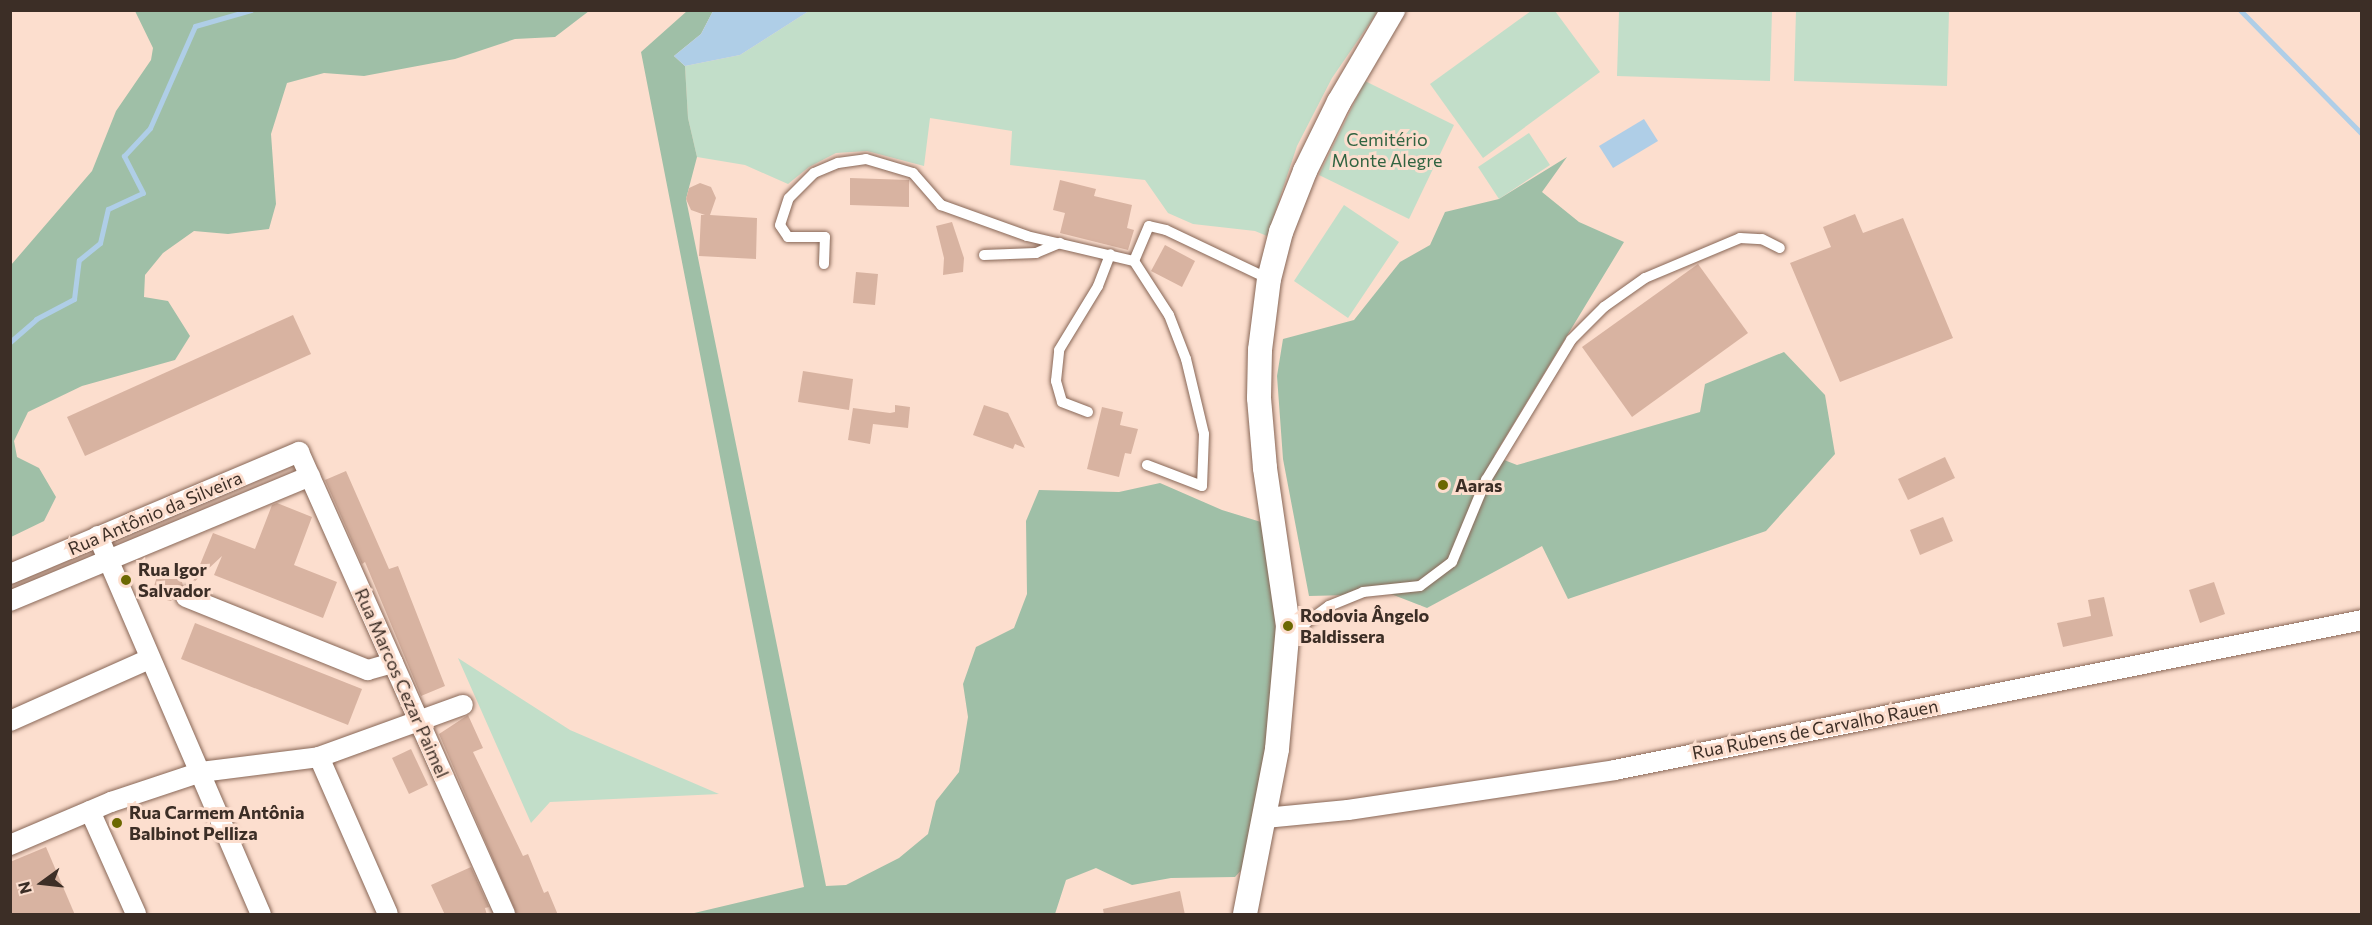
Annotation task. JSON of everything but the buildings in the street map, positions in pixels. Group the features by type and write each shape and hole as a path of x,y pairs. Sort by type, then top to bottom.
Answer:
{"street":[{"path":"1245,915 1277,749 1288,626 1265,468 1259,398 1260,350 1269,279 1281,232 1305,171 1339,102 1394,10"},
{"name":"Rua Marcos Cezar Paimel","path":"299,452 505,915"},
{"name":"Rua Antônio da Silveira","path":"10,574 299,452"},
{"name":"Rua Antônio da Silveira","path":"10,601 310,476"},
{"path":"98,536 261,915"},
{"path":"186,597 368,670 393,663"},
{"name":"Rua Rubens de Carvalho Rauen","path":"1265,818 1348,810 1615,770 2361,620"},
{"path":"10,721 149,659"},
{"path":"10,845 90,811 201,772 319,757 464,705"},
{"path":"319,757 388,915"},
{"path":"90,811 136,915"}],"lane":[{"path":"824,264 825,237 788,237 780,225 789,198 814,173 838,163 866,159 913,173 941,205 1027,236 1134,261 1169,315 1186,359 1204,434 1202,486 1147,465"},
{"path":"1134,261 1149,226 1166,230 1269,279"},
{"path":"1286,647 1307,622 1329,606 1363,592 1420,586 1452,562 1486,480 1571,340 1604,307 1646,278 1740,238 1762,239 1780,248"},
{"path":"984,255 1036,253 1060,243"},
{"path":"1088,412 1062,402 1056,381 1059,351 1098,286 1110,254"}],"green space":[{"path":"135,11 589,11 555,37 515,39 455,59 364,76 324,73 287,83 271,134 276,204 269,229 228,234 194,231 163,253 145,275 144,297 168,301 190,336 175,360 82,386 28,412 14,441 17,457 39,468 56,497 44,521 11,537 11,265 92,171 116,111 151,60 153,48"},
{"path":"687,11 713,11 701,34 674,56 685,66 688,118 697,157 686,199 826,886 846,885 899,858 928,834 936,801 959,772 968,717 963,684 976,647 1014,628 1027,594 1026,521 1039,490 1119,492 1160,483 1222,510 1261,522 1266,537 1276,628 1265,766 1244,867 1235,877 1171,878 1132,885 1096,868 1066,880 1055,914 690,914 804,887 641,52"},
{"path":"809,11 1378,11 1332,78 1297,146 1267,236 1255,231 1193,224 1168,213 1145,180 1010,165 1012,131 930,118 924,166 867,151 836,153 809,167 788,184 745,165 697,157 688,118 685,66 740,55"},
{"path":"1531,11 1555,11 1600,72 1483,158 1430,84"},
{"path":"1619,11 1772,11 1770,81 1617,76"},
{"path":"1796,11 1949,11 1947,86 1794,81"},
{"name":"Cemitério Monte Alegre","path":"1365,81 1454,125 1409,219 1319,175"},
{"path":"1529,133 1550,165 1499,199 1478,167"},
{"path":"1567,157 1542,192 1579,222 1624,242 1494,456 1517,465 1700,412 1705,384 1784,352 1825,395 1835,454 1766,531 1568,599 1542,546 1427,608 1391,594 1309,596 1283,459 1277,376 1283,339 1354,320 1400,262 1430,245 1445,212 1499,199"},
{"path":"1344,205 1399,242 1348,318 1294,281"},
{"path":"458,658 570,730 719,794 550,802 531,823"}],"water":[{"path":"713,10 809,11 740,55 685,66 674,56 701,34"},
{"path":"1644,119 1658,141 1613,168 1599,146"}],"waterway":[{"path":"10,342 36,319 74,299 79,260 100,243 108,209 143,193 124,156 150,128 195,26 251,10"},
{"path":"2240,10 2362,134"}],"place":[{"name":"Aaras","path":"1443,485"},
{"name":"Rua Igor Salvador","path":"126,580"},
{"name":"Rodovia Ângelo Baldissera","path":"1288,626"},
{"name":"Rua Carmem Antônia Balbinot Pelliza","path":"117,823"}]}
